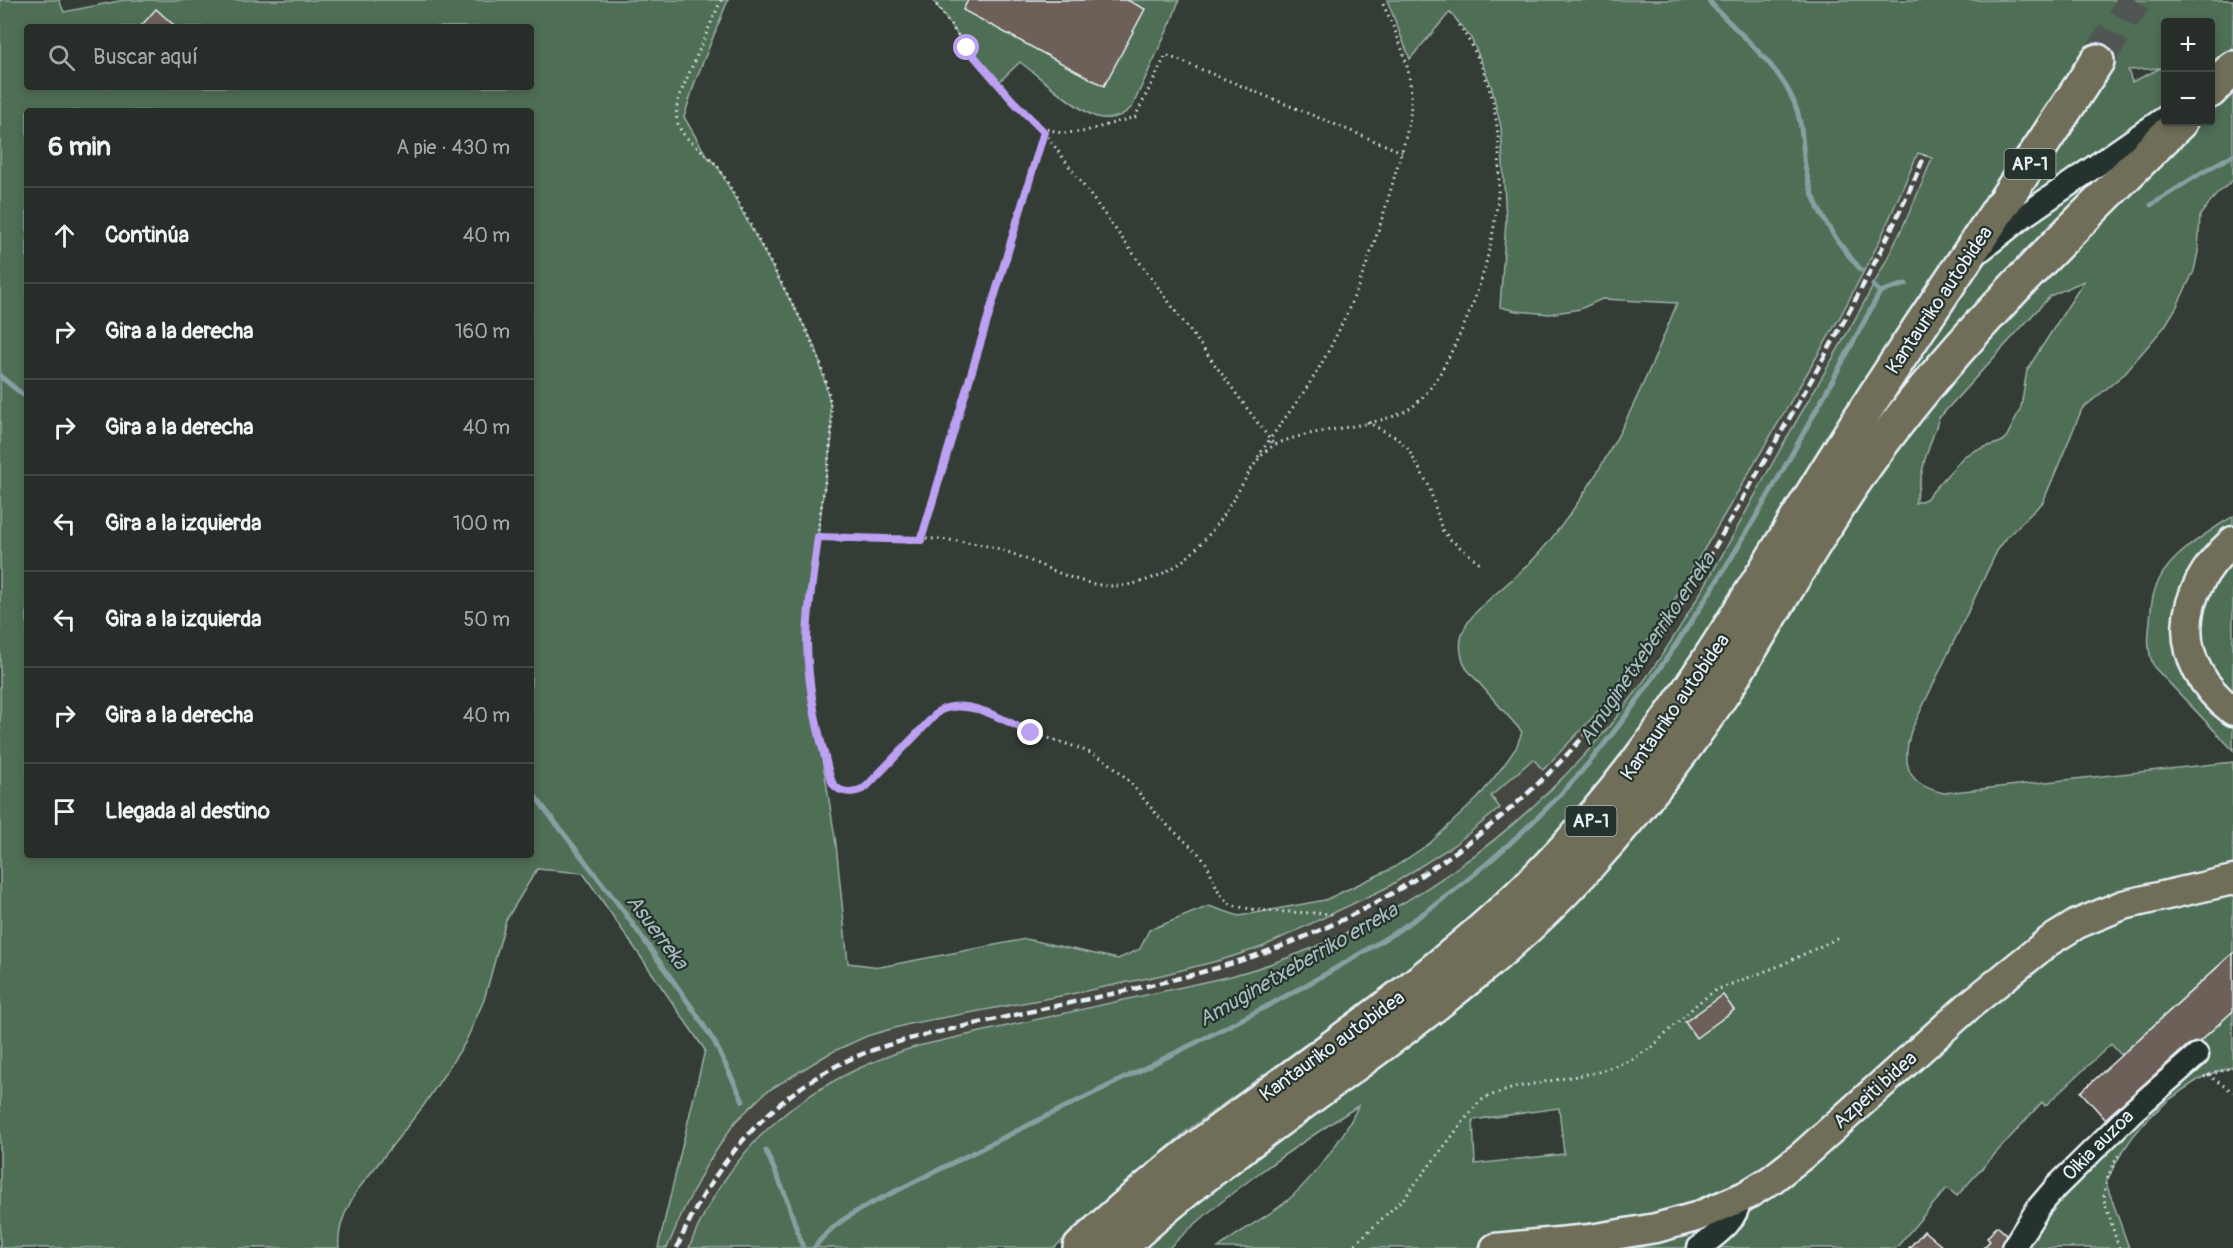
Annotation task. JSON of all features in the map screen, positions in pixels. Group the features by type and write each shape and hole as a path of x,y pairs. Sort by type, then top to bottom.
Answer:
{"highway":[{"name":"Kantauriko autobidea","path":"1080,1248 1197,1147 1394,1001 1483,929 1533,883 1587,826 1638,764 1693,687 1840,450 2097,61"},
{"path":"2215,87 2233,67"},
{"name":"Kantauriko autobidea","path":"1119,1248 1166,1206 1227,1157 1460,984 1518,935 1568,887 1636,810 1689,741 1749,651 1841,502 1912,403 1961,344 2013,288 2176,126"}],"main road":[{"path":"2233,541 2212,562 2196,586 2188,610 2187,630 2191,657 2200,676 2212,692 2233,711"},
{"name":"Azpeiti bidea","path":"1495,1248 1590,1239 1643,1231 1696,1217 1740,1198 1762,1186 1796,1161 1971,1004 2027,957 2055,937 2077,924 2123,905 2233,880"}],"street":[{"path":"2215,81 2233,67"},
{"path":"1962,266 2025,215 2161,120"},
{"name":"Oikia auzoa","path":"2013,1248 2039,1207 2056,1187 2142,1102 2198,1055"},
{"path":"1699,1248 1730,1222 1740,1198"}],"path":[{"path":"720,0 680,94 676,108 677,121 684,136 718,167 816,348 826,384 832,437 808,627 810,681 820,739 834,785 842,791 856,792 866,787 939,711 953,706 972,707 1031,733 1090,754 1109,764 1122,775 1173,832 1204,860 1223,898 1229,903 1244,908 1332,914"},
{"path":"933,0 967,48 1025,115 1044,132 1274,445"},
{"path":"818,537 963,542 987,546 1088,582 1107,585 1131,584 1172,568 1200,546 1216,527 1269,439 1303,393 1340,327 1375,240 1402,152 1411,110 1410,78 1398,38 1381,0"},
{"path":"1253,467 1274,445 1315,432 1402,413 1412,407 1430,388 1443,368 1471,312 1490,250 1498,177 1497,120 1489,84 1483,69 1457,23"},
{"path":"1039,127 1062,133 1083,132 1136,117 1166,55 1402,152"},
{"path":"921,540 1044,132"},
{"path":"1367,422 1395,437 1408,449 1429,486 1442,530 1481,564"},
{"path":"1351,1248 1401,1202 1466,1118 1489,1096 1516,1087 1598,1072 1631,1060 1652,1047 1698,1003 1716,990 1779,966 1838,938"},
{"path":"2199,1079 2233,1067"},
{"path":"2208,1075 2233,1092"},
{"path":"2119,1248 2104,1200 2104,1192 2109,1175 2123,1149"}],"shaded area":[{"path":"1919,152 1933,158 1880,273 1693,604 1626,705 1561,779 1512,827 1449,875 1397,907 1281,961 1231,976 918,1046 880,1059 837,1080 782,1117 743,1152 714,1195 689,1248 667,1248 706,1166 735,1122 766,1092 830,1053 867,1036 909,1024 1162,975 1262,947 1388,887 1454,845 1500,808 1491,796 1533,759 1544,770 1596,714 1664,618 1840,317 1879,242"}],"green space":[{"path":"0,0 59,0 64,12 124,0 728,0 695,82 684,117 706,155 718,167 816,348 830,403 832,437 809,613 807,644 810,681 836,844 848,963 880,967 1026,939 1118,959 1140,949 1149,930 1209,906 1239,916 1325,900 1393,868 1430,843 1478,798 1516,748 1522,732 1466,668 1460,644 1463,633 1474,614 1541,551 1583,494 1635,402 1677,303 1602,299 1580,309 1549,314 1500,307 1506,221 1501,127 1491,85 1471,38 1450,12 1410,59 1387,0 2233,0 2233,50 2215,67 2215,18 2161,18 2161,68 2161,72 2161,109 2015,213 1866,378 1701,645 1638,738 1566,826 1513,880 1455,932 1368,999 1189,1129 1054,1248 689,1248 706,1210 727,1176 751,1146 778,1119 809,1096 842,1076 918,1046 1231,976 1290,957 1346,933 1399,905 1451,872 1499,836 1544,796 1587,752 1626,705 1670,643 1863,305 1917,196 1932,158 1918,153 1879,242 1840,317 1664,618 1596,714 1543,770 1533,759 1491,796 1500,808 1454,845 1388,887 1262,947 1162,975 909,1024 867,1036 830,1053 766,1092 735,1122 706,1166 667,1248 658,1248 705,1050 583,873 537,869 506,920 484,1000 465,1043 424,1105 356,1192 341,1226 339,1248 0,1248","holes":["2161,68 2132,82 2128,70"]},
{"path":"933,0 1179,0 1132,107 1121,115 1107,118 1097,117 1080,108 1020,62 998,83 967,48"},
{"path":"2233,90 2233,180 2216,195 2200,215 2198,252 2194,271 2165,326 2123,375 2082,409 2043,502 2008,536 1997,551 1911,731 1907,763 1910,772 1922,785 1944,793 2233,762 2233,964 2227,958 2121,1055 2111,1044 2045,1106 2042,1102 1957,1196 1947,1188 1896,1248 1218,1248 1279,1207 1301,1187 1335,1146 1358,1106 1260,1172 1169,1248 1145,1248 1259,1156 1437,1025 1494,979 1549,931 1600,878 1657,811 1710,741 1863,501 1917,426 1955,379 2034,291 2199,126 2215,126 2215,109","holes":["2084,281 2027,370 2021,407 2007,436 2001,442 1964,456 1926,499 1915,503 1925,459 1939,418 2050,296","1559,1108 1564,1154 1475,1164 1473,1120"]},
{"path":"2125,156 1869,440 1862,436 1978,266 2033,221"},
{"path":"2233,516 2233,750 2154,667 2149,650 2149,639 2153,595 2165,570 2191,544"},
{"path":"2233,1011 2233,1067 2202,1078 2155,1112 2123,1151 2106,1183 2129,1248 2013,1248 2196,1045"}],"building":[{"path":"968,0 1127,0 1145,9 1104,86 963,10"},
{"path":"156,9 173,24 143,24"},
{"path":"2233,953 2233,1011 2199,1042 2188,1045 2105,1119 2081,1092"},
{"path":"1723,995 1734,1010 1696,1038 1685,1022"},
{"path":"1997,1226 2006,1234 2000,1248 1983,1248 1990,1241 1987,1238"},
{"path":"1924,1231 1944,1248 1909,1248"}],"waterway":[{"name":"Amuginetxeberriko erreka","path":"1708,0 1767,61 1787,87 1799,118 1805,166 1813,195 1825,222 1861,270"},
{"path":"2151,205 2233,155"},
{"path":"1880,292 1906,284"},
{"name":"Amuginetxeberriko erreka","path":"814,1248 847,1217 1227,1027 1344,963 1423,914 1471,877 1516,837 1576,778 1622,721 1679,640 1784,469 1880,292 1873,285"},
{"name":"Asuerreka","path":"0,376 24,396"},
{"name":"Asuerreka","path":"534,795 622,909 693,1009 715,1043 743,1101"},
{"name":"Asuerreka","path":"766,1151 785,1194 803,1248"}],"tunnel":[{"path":"2097,61 2135,0"}],"railway":[{"path":"677,1248 708,1187 749,1133 800,1088 829,1070 860,1055 908,1039 1169,981 1225,966 1283,946 1367,907 1420,876 1474,838 1525,796 1594,725 1636,671 1676,612 1829,348 1870,272 1925,155"}],"route":[{"path":"967,48 1032,122 1044,132 921,540 818,537 807,644 810,681 820,739 828,769 834,785 849,793 866,787 939,711 945,708 966,705 1031,733"}]}
